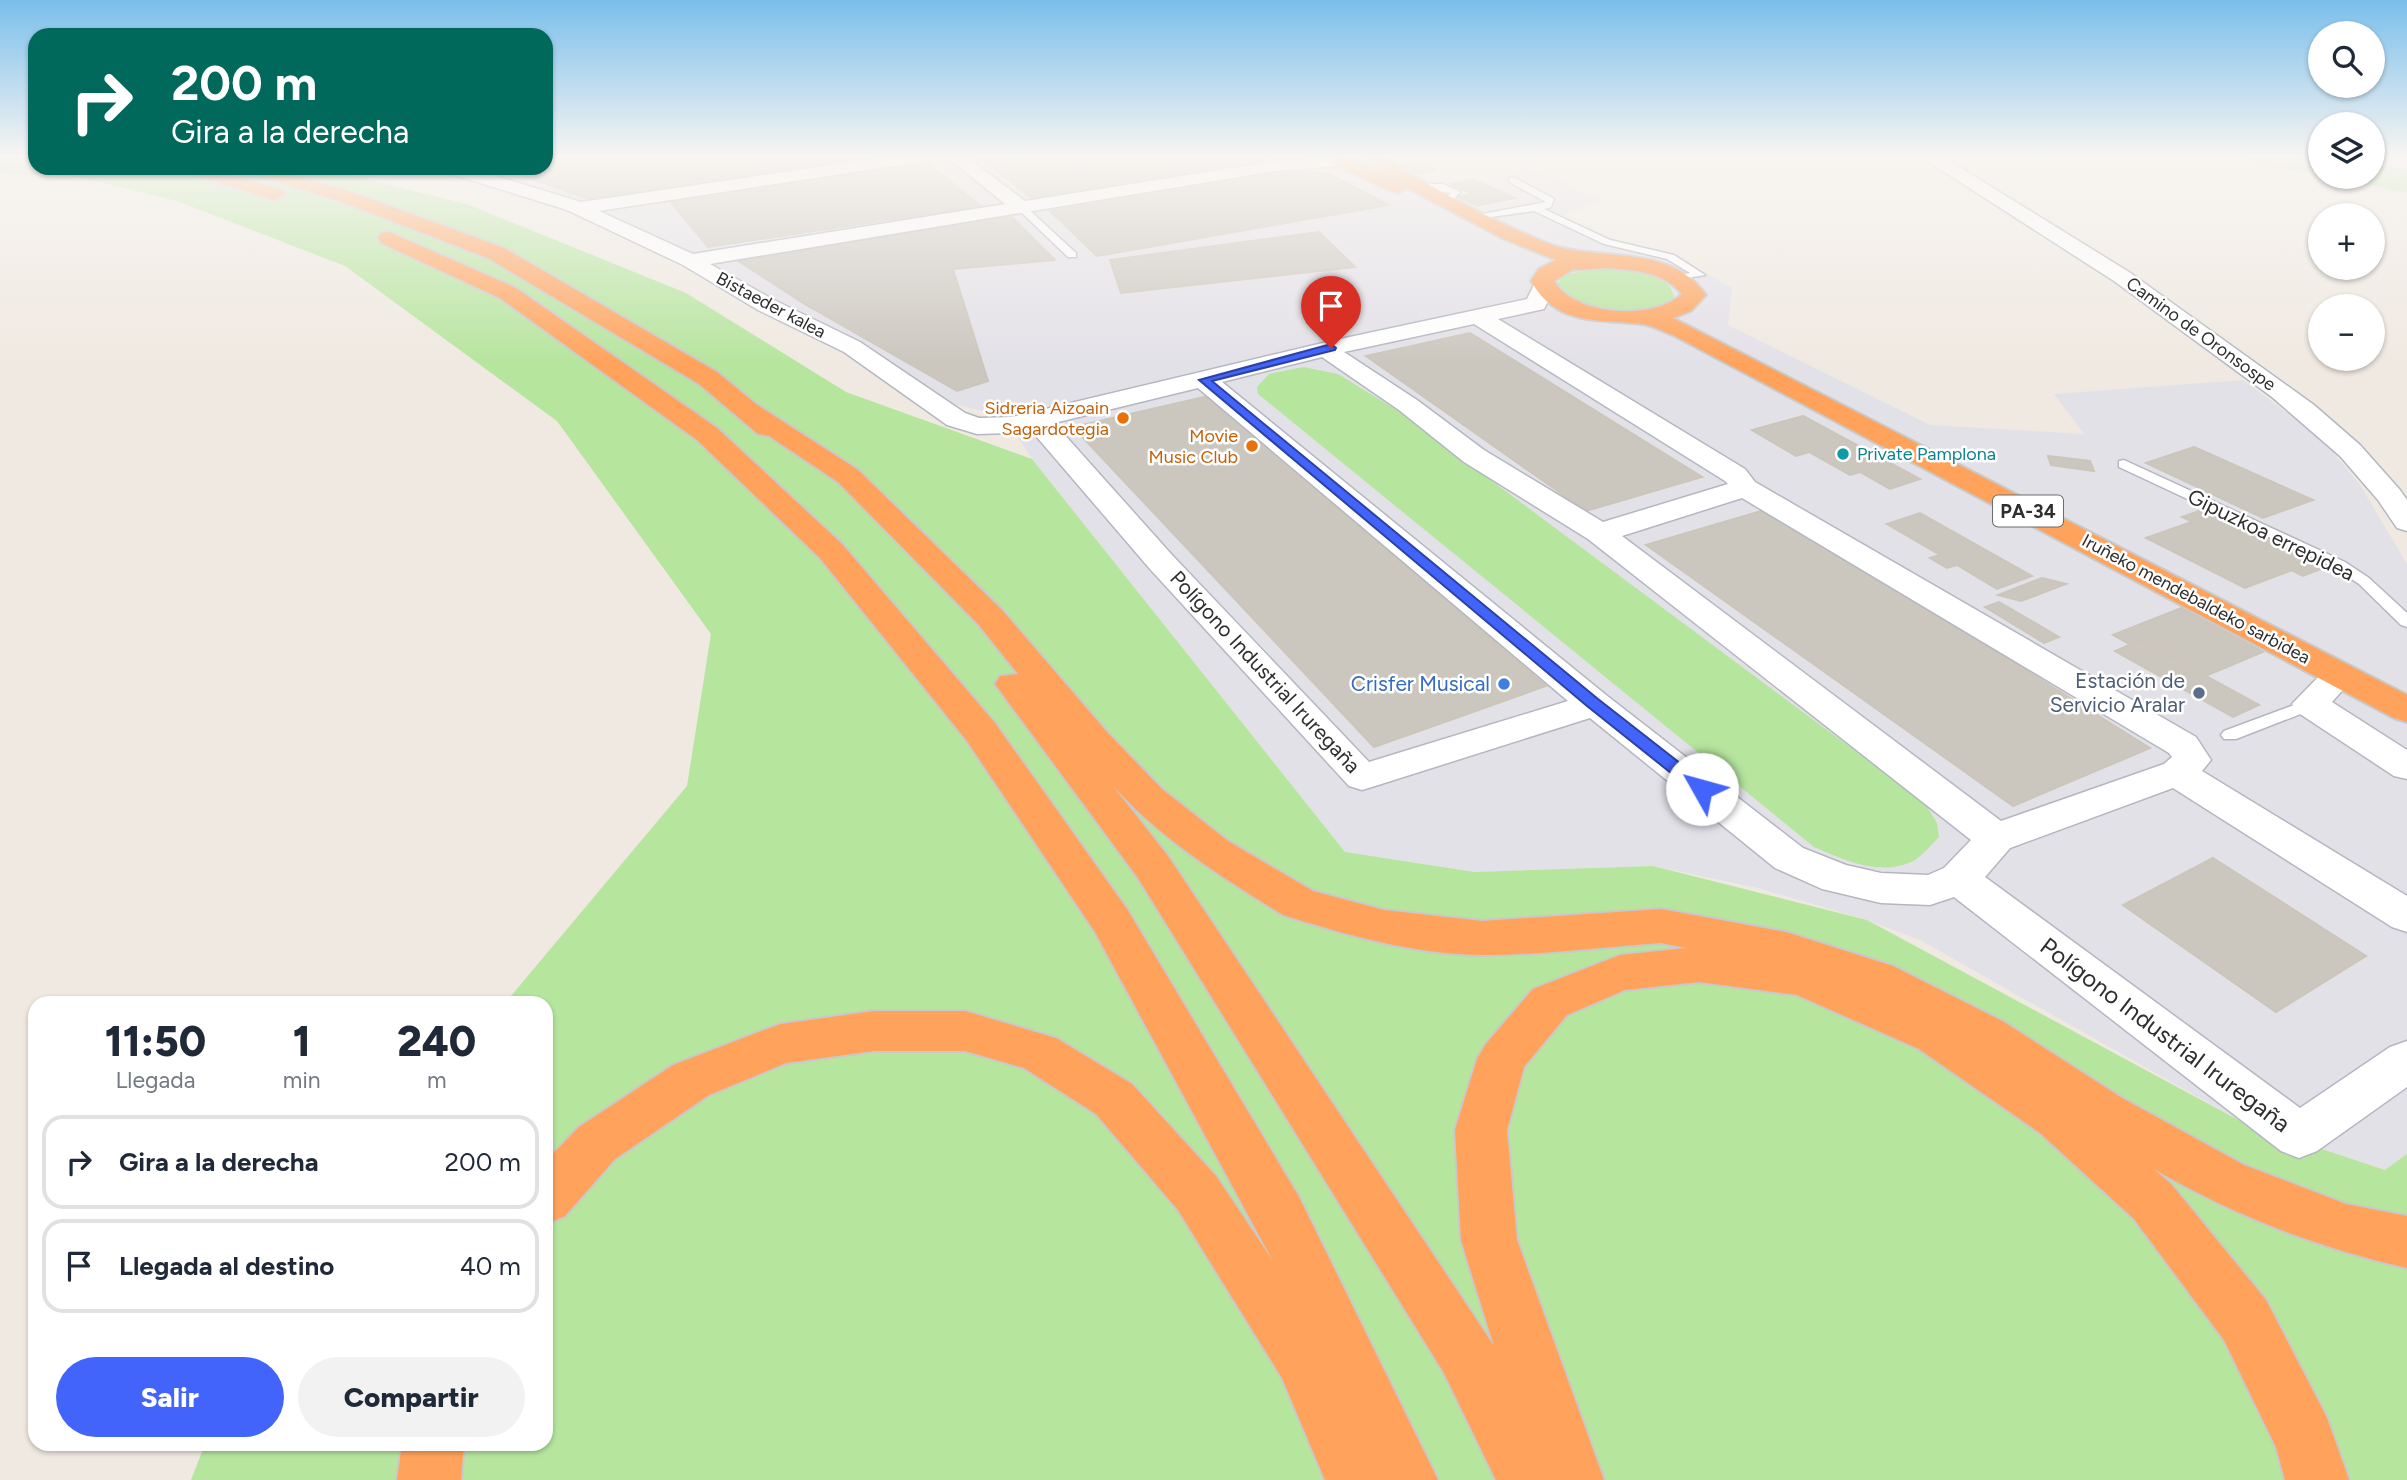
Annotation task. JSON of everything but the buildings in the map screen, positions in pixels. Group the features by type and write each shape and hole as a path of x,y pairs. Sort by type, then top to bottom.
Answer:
{"highway":[{"path":"366,226 508,293 708,434 831,551 982,732 1111,921 1280,1215 1406,1480"},
{"path":"424,226 496,253 708,378 750,411 848,476 990,617 1093,741 1148,799 1213,852 1299,904 1384,927 1482,938 1661,926 1786,949 1876,979 1987,1036 2104,1114 2225,1182 2346,1229 2407,1242"},
{"name":"PA-34","path":"1473,226 1532,257 1556,300 1581,310 1614,316 1648,317 1672,313 1684,292 1639,264 1591,261 1548,251 1497,226"},
{"name":"PA-34","path":"1544,281 1563,265 1591,261"},
{"name":"Iruñeko mendebaldeko sarbidea","path":"1684,292 1699,323 2407,682"},
{"name":"Iruñeko mendebaldeko sarbidea","path":"1648,317 1682,330 2407,710"},
{"path":"750,411 857,515 994,658 1153,867 1465,1352 1529,1480"},
{"path":"1572,1480 1527,1357 1489,1240 1481,1130 1502,1059 1550,1002 1620,973 1699,964 1804,978 1936,1035 2058,1117 2153,1202 2245,1320 2305,1440 2317,1480"},
{"path":"553,1191 597,1143 691,1080 780,1044 874,1031 965,1031 1039,1052 1114,1099 1197,1193 1303,1357 1357,1480"},
{"path":"429,1480 432,1451"}],"street":[{"name":"Bistaeder kalea","path":"616,226 690,261 766,305 852,348 956,419 977,426 1003,427 1035,418"},
{"path":"690,261 909,226"},
{"name":"Camino de Oronsospe","path":"2043,226 2195,327 2291,399 2362,460 2381,481 2407,522"},
{"path":"1035,418 1331,348 1536,304 1544,281"},
{"path":"1204,380 1593,703 1789,858 1837,878 1881,888 1930,890 1959,879 1996,838 2177,773 2192,760 2183,745 1745,488 1735,475 1479,317"},
{"path":"1331,348 1334,356 1408,405 1474,456 1599,533 1996,838"},
{"name":"Polígono Industrial Iruregaña","path":"1035,418 1161,562 1363,777 1567,715 1593,703"},
{"path":"1599,533 1745,488"},
{"path":"2340,675 2310,704 2407,767"},
{"path":"2177,773 2407,916"},
{"name":"Polígono Industrial Iruregaña","path":"1959,879 2300,1136 2407,1061"}],"lane":[{"path":"1041,226 1072,255"},
{"path":"1573,226 1607,242 1670,257 1700,275 1684,292"},
{"name":"Gipuzkoa errepidea","path":"2124,464 2340,565 2364,580 2407,622"},
{"path":"2230,735 2310,704"}],"shaded area":[{"path":"614,226 1585,226 1630,246 1676,255 1732,288 1728,325 1930,425 2084,434 2054,394 2243,380 2322,439 2360,485 2407,564 2407,1154 2386,1170 2244,1123 1920,940 1867,920 1758,888 1653,866 1474,872 1419,868 1345,852 1032,459 1004,416 920,396 852,347"}],"green space":[{"path":"242,226 521,226 686,293 846,392 1032,459 1345,852 1474,872 1653,866 1867,920 2244,1123 2385,1170 2407,1154 2407,1480 191,1480 202,1451 553,1451 553,996 511,996 687,786 711,634 557,421 345,266"},
{"path":"1605,268 1635,271 1656,277 1671,288 1674,297 1654,309 1622,312 1578,303 1566,297 1556,285 1566,274"},
{"path":"1303,367 1338,374 1395,409 1924,802 1937,823 1939,837 1915,860 1890,867 1863,865 1814,847 1258,394 1257,387 1269,374"}],"place":[{"name":"Sidreria Aizoain Sagardotegia","path":"1123,418"},
{"name":"Movie Music Club","path":"1252,446"},
{"name":"Private Pamplona","path":"1843,454"},
{"name":"Crisfer Musical","path":"1504,684"},
{"name":"Estación de Servicio Aralar","path":"2199,693"}],"route":[{"path":"1331,348 1204,380 1593,703 1702,789"}]}
